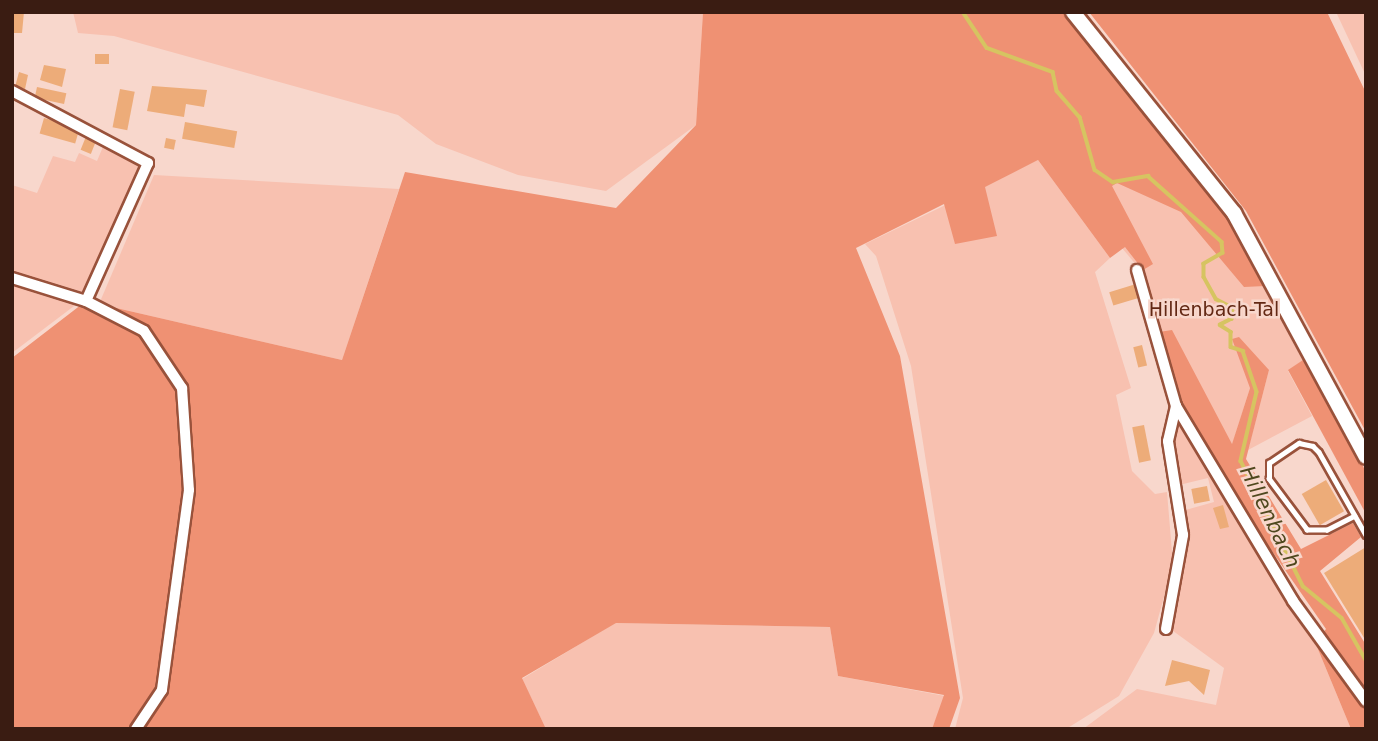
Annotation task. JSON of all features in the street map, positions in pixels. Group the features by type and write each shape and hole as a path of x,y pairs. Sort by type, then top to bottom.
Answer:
{"main road":[{"path":"1073,12 1234,213 1366,457"}],"street":[{"path":"12,91 34,107 112,139 148,163 86,301"},
{"path":"1137,270 1176,407 1293,601 1366,701"},
{"path":"12,278 86,301 144,331 182,388 189,490 162,690 136,729"},
{"path":"1166,629 1183,535 1168,441 1176,407"}],"lane":[{"path":"1355,516 1327,530 1307,530 1269,479 1269,463 1299,443 1313,446 1355,516 1366,535"}],"green space":[{"path":"73,12 703,12 696,125 606,191 518,175 436,144 398,115 114,36 78,33"},
{"name":"Hillenbach-Tal","path":"1066,12 1250,251 1306,358 1288,371 1312,416 1248,450 1269,370 1250,388 1232,445 1201,394 1177,407 1138,267 1122,248"},
{"path":"1336,12 1366,12 1366,76"},
{"path":"105,142 145,165 84,295 12,273 12,185 37,193 53,156 75,162 79,153 97,161"},
{"path":"1038,160 1110,258 1095,272 1131,388 1116,395 1132,471 1155,494 1167,492 1173,564 1154,633 1119,696 1066,729 955,729 963,698 911,366 876,256 865,244"},
{"path":"154,175 399,189 342,360 99,304"},
{"path":"12,282 78,303 12,353"},
{"path":"1179,416 1289,601 1320,637 1315,642 1351,729 1083,729 1137,689 1216,705 1224,668 1169,628 1187,553 1182,511 1214,502 1208,478 1179,485 1172,426"},
{"path":"615,623 830,627 838,676 945,696 932,729 546,729 522,679"}],"shaded area":[{"path":"703,12 1067,12 1230,214 1265,286 1244,287 1181,212 1117,183 1112,186 1153,264 1143,270 1125,247 1110,258 1038,160 985,187 997,236 955,244 944,204 856,248 900,356 960,698 949,729 932,729 944,695 838,676 830,627 616,623 522,678 546,729 12,729 12,358 86,301 342,360 405,172 616,208 696,125"},
{"path":"1089,12 1327,12 1366,93 1366,432 1246,211"},
{"path":"1172,330 1232,444 1250,388 1232,339 1239,337 1269,370 1246,459 1301,549 1353,523 1361,537 1320,571 1366,645 1366,729 1351,729 1315,642 1326,629 1224,482 1179,403 1159,332"},
{"path":"1306,358 1366,472 1366,514 1288,370"}],"building":[{"path":"12,12 24,12 22,33 12,33"},
{"path":"95,54 109,54 109,64 95,64"},
{"path":"44,65 66,69 62,87 40,80"},
{"path":"19,72 28,75 25,89 15,87"},
{"path":"152,86 207,90 204,107 186,104 184,117 147,111"},
{"path":"37,87 66,93 64,104 35,98"},
{"path":"120,89 135,92 127,130 113,127"},
{"path":"44,118 80,128 75,144 40,133"},
{"path":"185,122 237,131 234,148 182,139"},
{"path":"87,134 97,138 91,154 81,150"},
{"path":"166,138 176,140 174,150 164,148"},
{"path":"1136,284 1140,297 1113,306 1109,292"},
{"path":"1142,345 1147,365 1138,368 1133,347"},
{"path":"1144,425 1151,460 1139,463 1132,427"},
{"path":"1326,480 1344,511 1320,525 1302,494"},
{"path":"1207,486 1210,501 1194,504 1191,489"},
{"path":"1223,505 1229,527 1220,529 1213,508"},
{"path":"1366,547 1366,641 1324,573"},
{"path":"1172,660 1210,670 1204,695 1189,681 1165,686"}],"waterway":[{"name":"Hillenbach","path":"963,12 987,48 1053,72 1057,91 1080,117 1095,170 1113,182 1148,176 1222,242 1223,253 1204,264 1204,277 1216,299 1233,308 1232,319 1220,325 1231,332 1231,347 1243,351 1257,392 1241,461 1303,586 1342,618 1366,660"}]}
